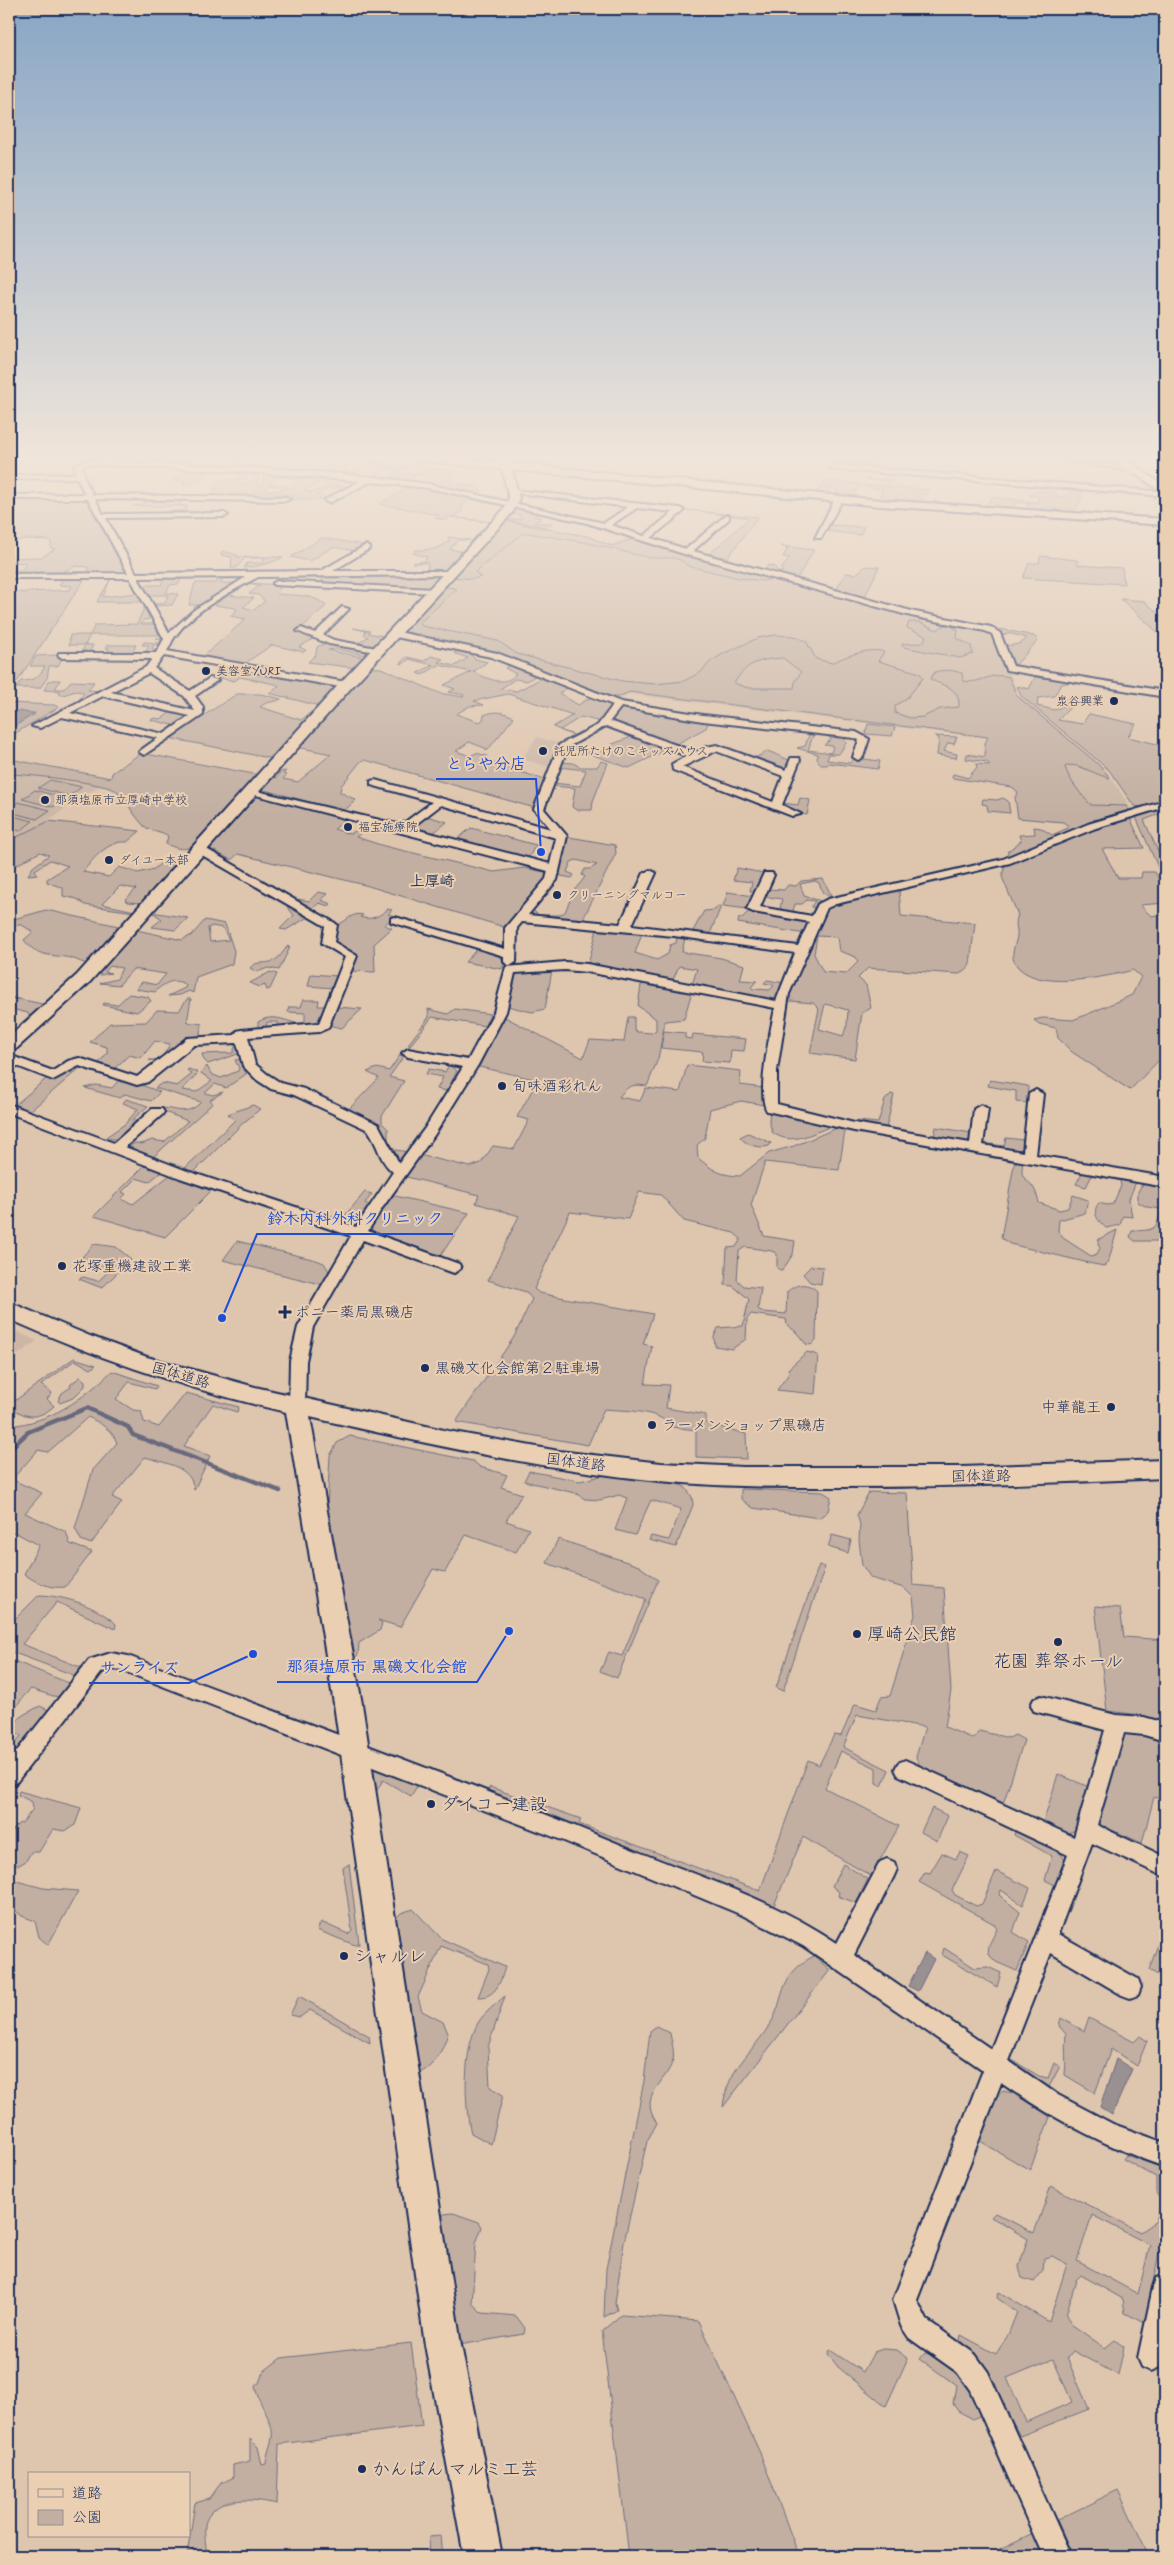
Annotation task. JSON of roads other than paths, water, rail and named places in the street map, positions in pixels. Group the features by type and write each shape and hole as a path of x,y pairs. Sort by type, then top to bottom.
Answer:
{"street":[{"path":"133,577 168,639"},
{"path":"38,726 149,669 168,639 179,626 252,577"},
{"path":"9,1046 83,979 346,685 446,577"},
{"path":"777,577 914,614 988,628 996,633 1009,668 1165,694"},
{"path":"243,582 434,590"},
{"path":"318,636 319,631 345,609"},
{"path":"300,631 332,642 379,651"},
{"path":"394,634 502,658 619,704 703,718 856,735 864,739 858,757"},
{"path":"62,655 160,654 346,685"},
{"path":"144,752 198,715 199,706 189,696 149,669"},
{"path":"189,696 213,680"},
{"path":"103,693 198,715"},
{"path":"562,836 539,809 564,745 597,730 606,723 619,704"},
{"path":"61,714 166,737"},
{"path":"606,723 695,756"},
{"path":"789,775 717,748 709,749 676,766 796,814"},
{"path":"776,807 796,760"},
{"path":"375,783 562,836"},
{"path":"252,791 554,869"},
{"path":"403,829 440,802"},
{"path":"1165,804 1092,826 1006,861 832,902 818,911 780,1005 771,1071 772,1108 854,1127 1165,1182"},
{"path":"483,2556 443,2345 328,1579 297,1407 298,1352 302,1333 360,1234 472,1065 500,1012 510,970 510,933 551,880 562,836"},
{"path":"200,849 330,925 328,943 350,956 324,1025 319,1028 241,1034 249,1066 254,1072 276,1086 299,1092 373,1127 390,1165 401,1172"},
{"path":"626,927 650,873"},
{"path":"768,875 753,909 814,920"},
{"path":"520,918 626,927 802,950"},
{"path":"396,920 510,954"},
{"path":"510,970 565,966 587,968 780,1005"},
{"path":"9,1059 53,1076 73,1062 79,1062 137,1081 143,1079 191,1041 242,1039"},
{"path":"408,1053 472,1065"},
{"path":"1029,1157 1036,1094"},
{"path":"9,1108 185,1176 360,1234 454,1268"},
{"path":"976,1148 981,1109"},
{"path":"116,1148 157,1112"},
{"name":"国体道路","path":"9,1310 82,1342 142,1364 297,1407 496,1450 559,1460 661,1472 744,1477 821,1478 1070,1474 1165,1469"},
{"path":"9,1776 96,1666 111,1661 121,1662 569,1833 749,1908 811,1938 994,2067 1050,2103 1107,2134 1165,2155"},
{"path":"1042,1705 1116,1724 1144,1726 1165,1732"},
{"path":"1057,2556 979,2381 966,2363 918,2328 910,2317 905,2300 1083,1840 1116,1724"},
{"path":"905,1769 1083,1840 1165,1867"},
{"path":"841,1959 887,1869"},
{"path":"1045,1938 1130,1987"},
{"path":"1151,2358 1165,2287"}],"waterway":[{"path":"9,1450 28,1432 87,1408 128,1427 133,1435 280,1491"}],"place":[{"name":"美容室YURI","path":"206,671"},
{"name":"泉谷興業","path":"1114,701"},
{"name":"託児所たけのこキッズハウス","path":"543,751"},
{"name":"那須塩原市立厚崎中学校","path":"45,800"},
{"name":"福宝施療院","path":"348,827"},
{"name":"とらや分店","path":"541,852"},
{"name":"ダイユー本部","path":"109,860"},
{"name":"クリーニングマルコー","path":"557,895"},
{"name":"旬味酒彩れん","path":"502,1086"},
{"name":"花塚重機建設工業","path":"62,1266"},
{"name":"ポニー薬局黒磯店","path":"285,1312"},
{"name":"鈴木内科外科クリニック","path":"222,1318"},
{"name":"黒磯文化会館第２駐車場","path":"425,1368"},
{"name":"中華龍王","path":"1111,1407"},
{"name":"ラーメンショップ黒磯店","path":"652,1425"},
{"name":"那須塩原市 黒磯文化会館","path":"509,1631"},
{"name":"厚崎公民館","path":"857,1634"},
{"name":"花園 葬祭ホール","path":"1058,1642"},
{"name":"サンライズ","path":"253,1654"},
{"name":"ダイコー建設","path":"431,1804"},
{"name":"シャルレ","path":"344,1956"},
{"name":"かんばん マルミ工芸","path":"362,2469"}],"district":[{"name":"上厚崎","path":"432,881"}]}
